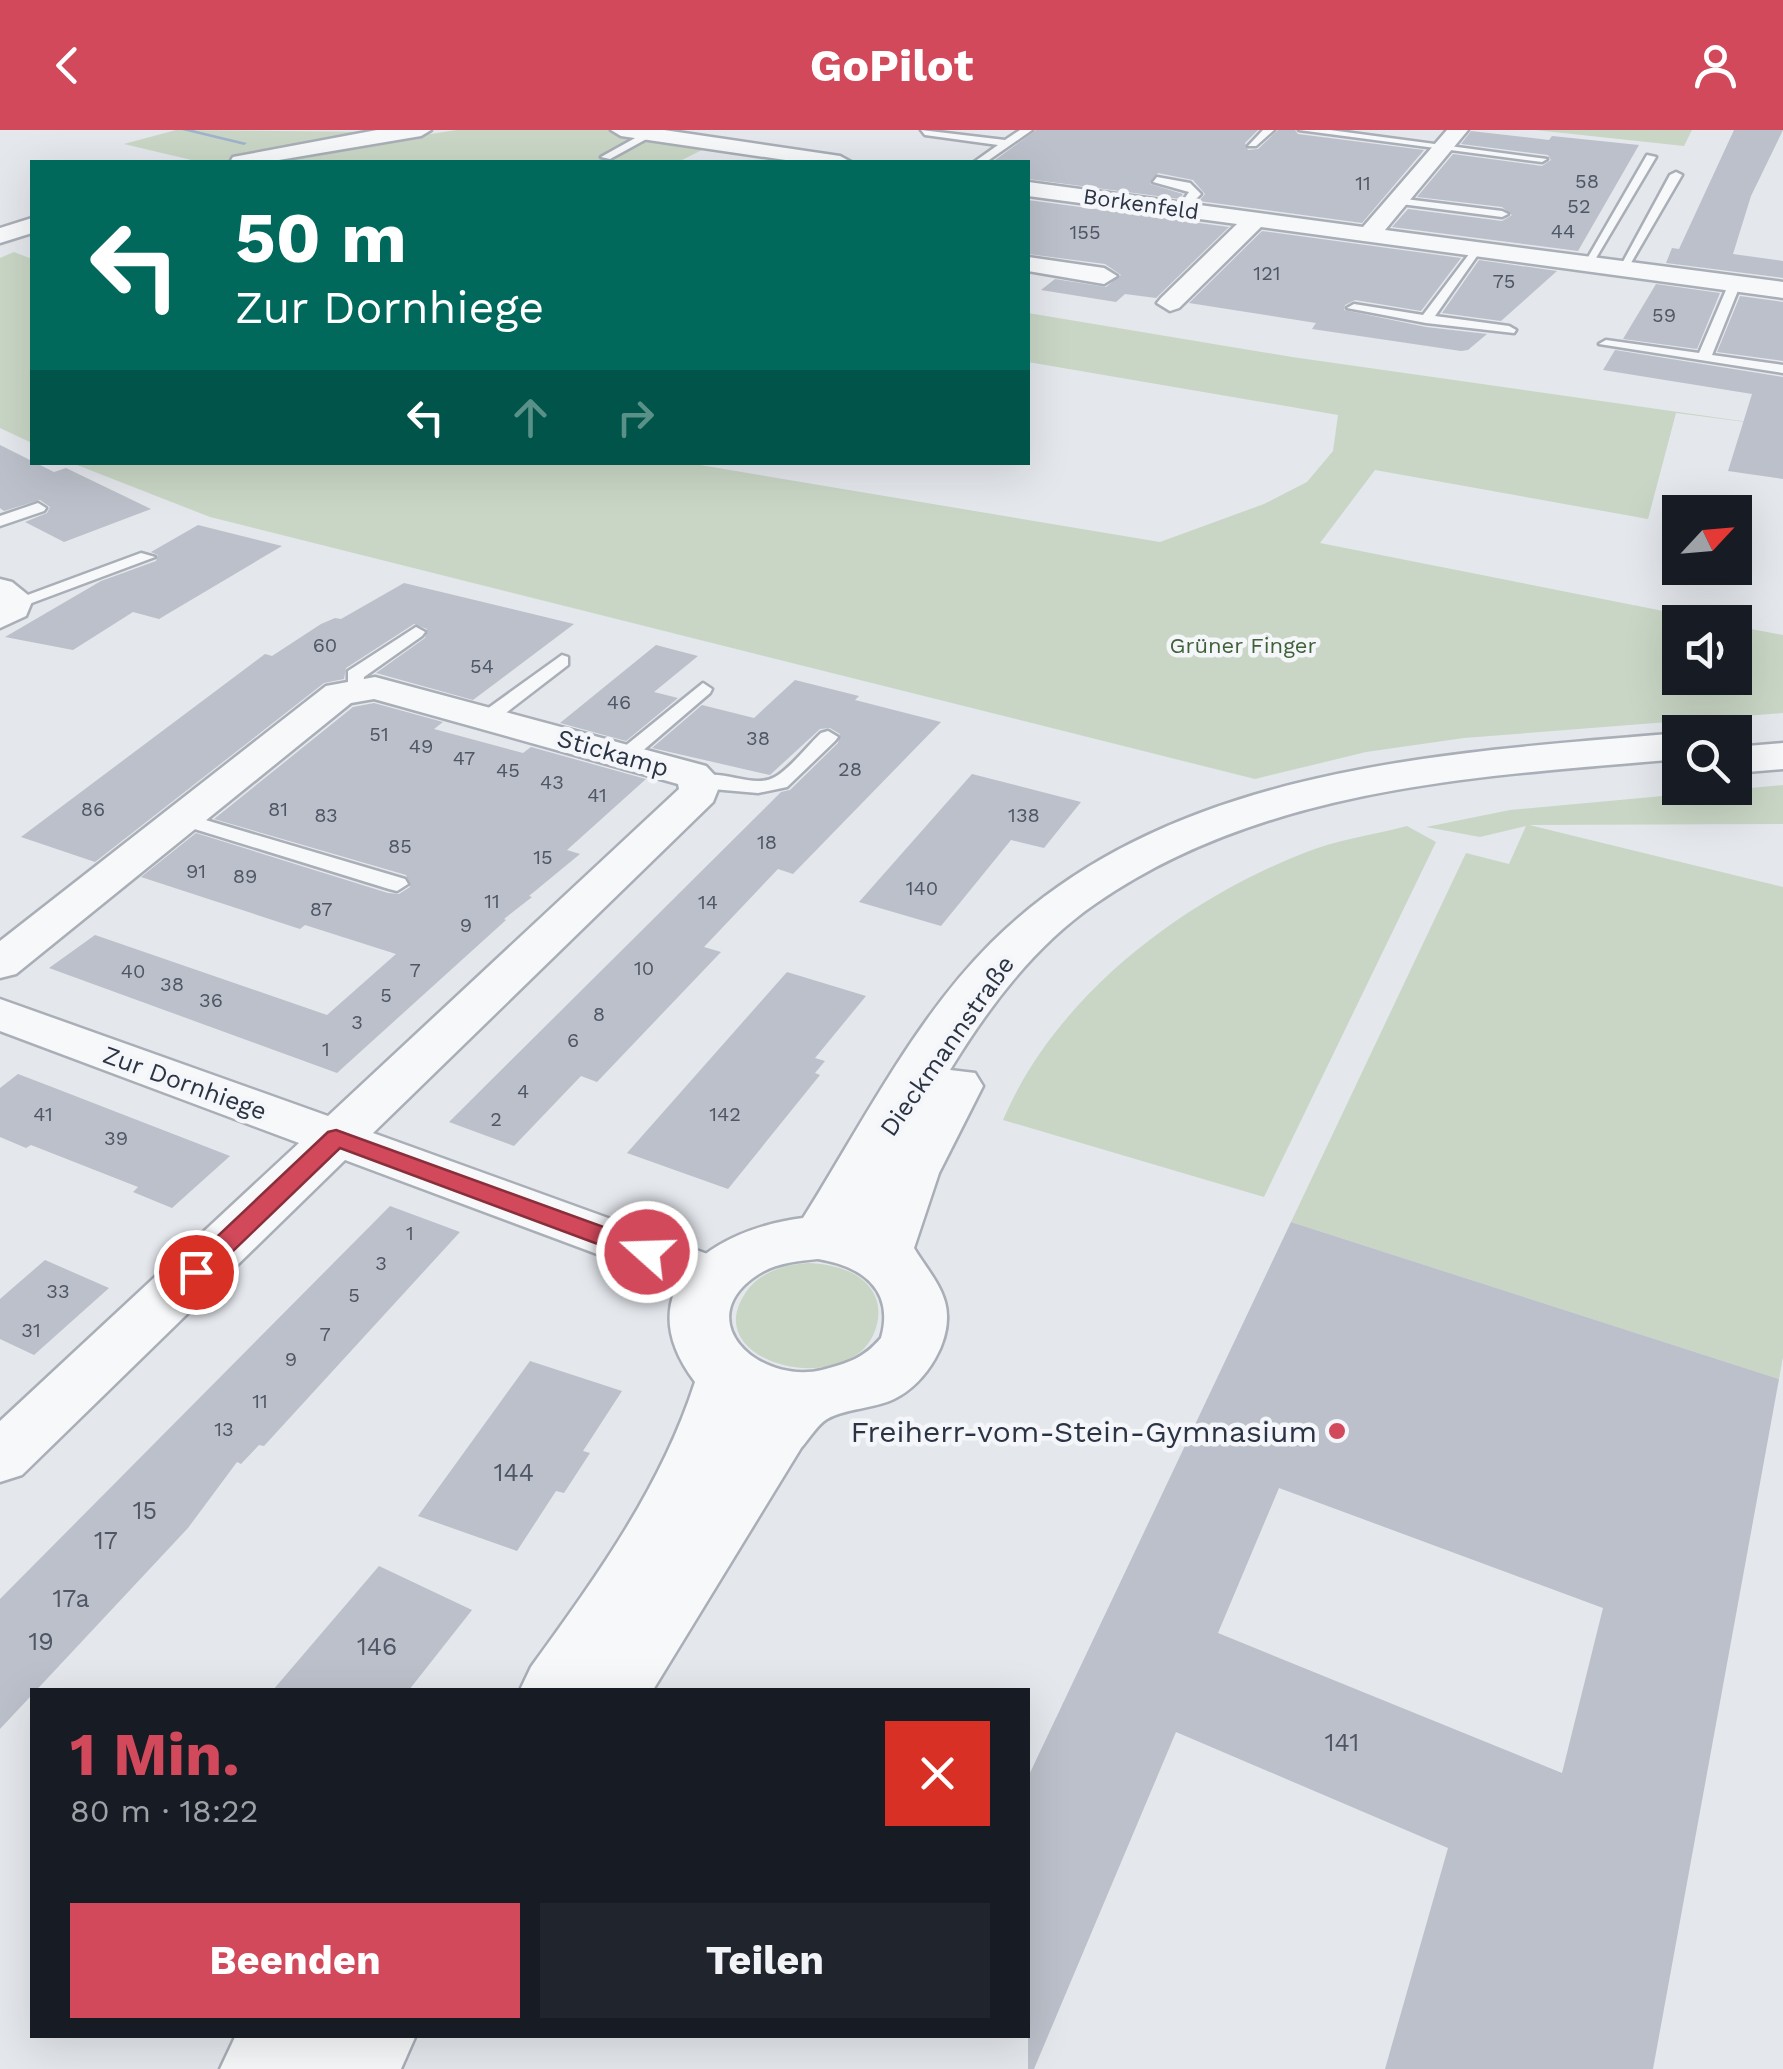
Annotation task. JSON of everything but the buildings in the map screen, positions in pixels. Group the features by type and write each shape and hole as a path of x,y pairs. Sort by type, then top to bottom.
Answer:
{"street":[{"path":"250,160 316,145 421,130"},
{"path":"621,130 794,160"},
{"path":"1368,234 1450,139"},
{"name":"Borkenfeld","path":"1030,189 1783,290"},
{"name":"Borkenfeld","path":"1170,303 1255,220"},
{"path":"0,236 30,226"},
{"path":"1030,264 1104,276"},
{"name":"Stickamp","path":"336,1138 699,793 701,782 692,774 626,755 375,688 355,689"},
{"path":"0,964 338,694 355,689"},
{"path":"1752,740 1783,737"},
{"name":"Dieckmannstraße","path":"821,1238 929,1065 998,967 1051,915 1122,868 1232,818 1369,779 1458,766 1662,748"},
{"path":"1752,759 1783,756"},
{"name":"Dieckmannstraße","path":"882,1256 919,1153 1001,1012 1052,957 1142,888 1239,840 1338,808 1477,783 1662,767"},
{"name":"Zur Dornhiege","path":"11,1032 336,1138 715,1278"},
{"path":"0,1458 336,1138"},
{"path":"821,1238 854,1244 882,1256 911,1289 917,1316 911,1343 895,1365 870,1383 841,1394 807,1399 764,1393 729,1375 707,1350 699,1321 706,1292 735,1260 761,1246 790,1239 821,1238"},
{"path":"558,1688 688,1485 720,1412 729,1375"},
{"path":"613,1688 778,1430 807,1399"},
{"path":"264,2069 290,2038"},
{"path":"345,2069 371,2038"}],"lane":[{"path":"981,160 1026,130"},
{"path":"1252,144 1269,130"},
{"path":"1304,130 1450,139 1542,159"},
{"path":"925,132 1007,143"},
{"path":"606,157 646,135"},
{"path":"1586,263 1651,157"},
{"path":"1622,268 1676,174"},
{"path":"1157,180 1194,190 1195,194 1179,210"},
{"path":"1396,201 1502,214"},
{"path":"1426,318 1476,249"},
{"path":"1704,358 1736,284"},
{"path":"1354,308 1510,330"},
{"path":"1606,344 1783,369"},
{"path":"0,521 38,508"},
{"path":"5,603 147,557"},
{"path":"355,689 355,676 416,632"},
{"path":"487,718 562,661"},
{"path":"626,755 703,689"},
{"path":"701,782 734,782 758,788 780,783 828,736"},
{"path":"182,819 397,884"}],"green space":[{"path":"176,130 377,132 230,160 192,160 124,144"},
{"path":"457,130 611,130 710,146 682,160 285,160 330,149"},
{"path":"1535,130 1692,130 1684,146"},
{"path":"14,252 30,258 30,442 0,428 0,258"},
{"name":"Grüner Finger","path":"1030,313 1292,357 1783,427 1676,413 1648,519 1375,470 1320,543 1662,611 1662,695 1752,695 1752,629 1783,635 1783,713 1662,715 1662,722 1464,738 1366,752 1255,779 210,517 77,465 700,465 1160,542 1264,504 1307,482 1333,451 1338,415 1030,362"},
{"path":"1783,785 1783,824 1529,825 1783,887 1783,1357 1779,1379 1291,1222 1466,853 1509,864 1526,826 1480,837 1426,827 1510,810 1662,796 1662,805 1752,805 1752,788"},
{"path":"1407,826 1436,842 1264,1197 1003,1120 1026,1075 1055,1033 1127,958 1168,926 1258,873 1304,853"},
{"path":"808,1263 853,1273 872,1291 878,1307 877,1324 865,1348 843,1362 816,1368 788,1366 762,1357 744,1342 736,1322 743,1297 762,1276 779,1268"}],"waterway":[{"path":"185,130 244,143"}],"place":[{"name":"Freiherr-vom-Stein-Gymnasium","path":"1337,1431"}],"route":[{"path":"196,1272 336,1138 647,1252"}]}
